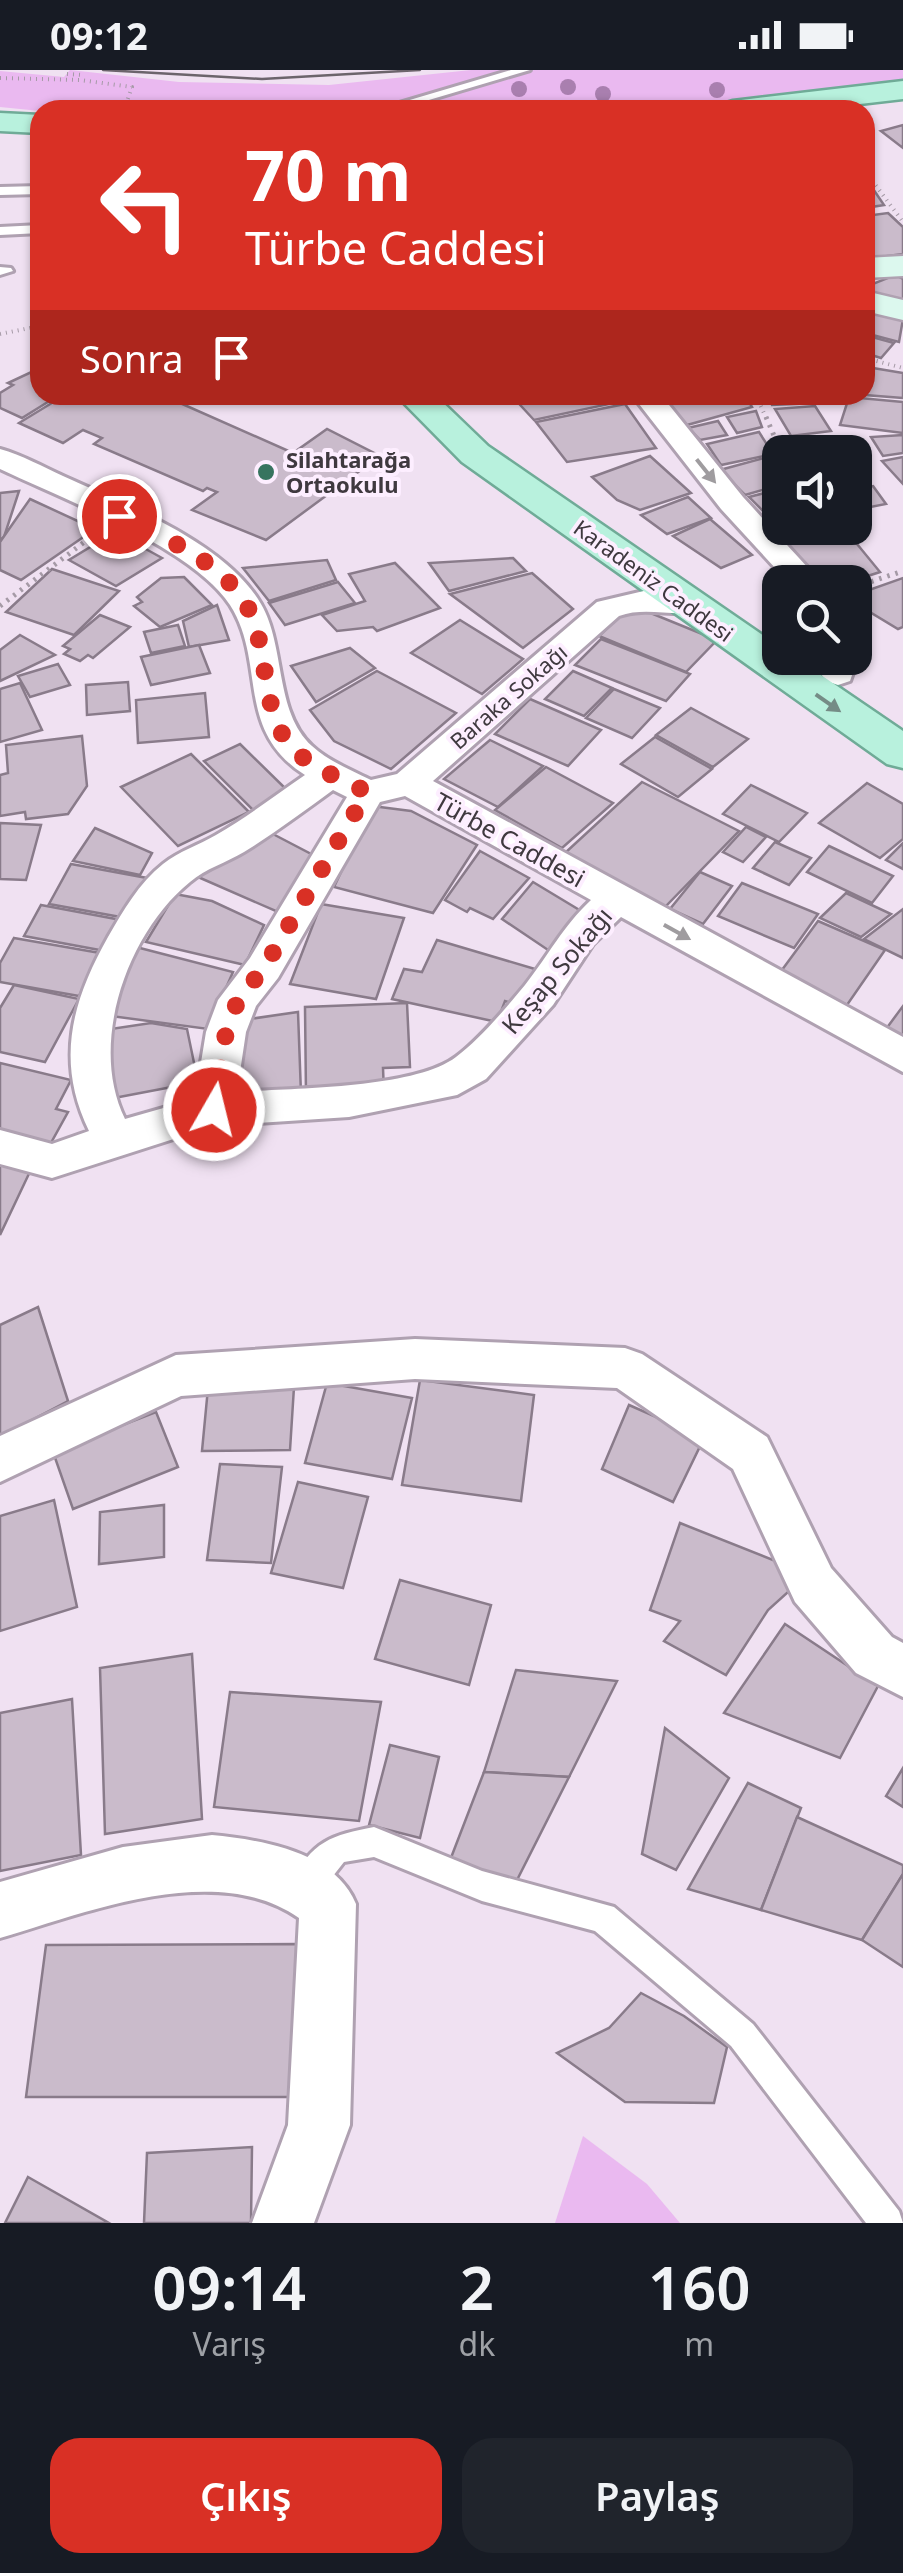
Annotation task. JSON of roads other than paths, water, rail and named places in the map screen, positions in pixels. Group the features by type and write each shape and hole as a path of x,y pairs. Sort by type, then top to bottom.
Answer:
{"main road":[{"path":"818,100 903,90"},
{"path":"875,108 903,104"},
{"path":"0,122 30,124"},
{"path":"0,142 30,142"},
{"path":"875,267 903,266"},
{"path":"875,303 903,310"},
{"name":"Karadeniz Caddesi","path":"424,405 475,454 903,753"},
{"name":"Karadeniz Caddesi","path":"464,405 509,445 762,621"},
{"path":"847,675 903,716"}],"street":[{"path":"654,405 732,503 790,565"},
{"path":"10,469 193,552 242,598 256,624 281,734 300,755 367,792 264,968 238,1000 226,1032 214,1110"},
{"path":"608,609 622,574 618,556"},
{"name":"Baraka Sokağı","path":"409,782 608,609 633,600 660,598 689,604"},
{"path":"114,1140 93,1098 87,1044 90,1016 115,957 144,908 177,872 230,844 332,774"},
{"name":"Türbe Caddesi","path":"367,792 409,782 903,1056"},
{"name":"Keşap Sokağı","path":"0,1147 52,1161 214,1110 350,1102 442,1084 471,1068 526,1010 579,934 616,898"},
{"path":"0,1460 176,1376 415,1359 625,1368 750,1453 813,1585 874,1655 903,1672"},
{"path":"0,1910 177,1862 248,1867 307,1884 328,1904 319,2125 283,2223"}],"lane":[{"path":"418,100 524,70"},
{"path":"0,191 30,190"},
{"path":"0,231 30,230"},
{"path":"307,1884 336,1849 374,1842 482,1886 603,1918 742,2035 887,2223"}],"tram line":[{"path":"103,70 262,79 420,70"}],"place":[{"name":"Silahtarağa Ortaokulu","path":"266,472"}]}
